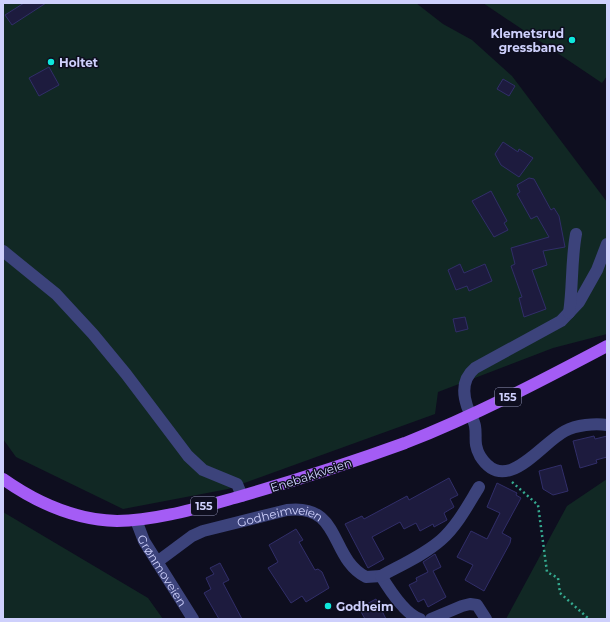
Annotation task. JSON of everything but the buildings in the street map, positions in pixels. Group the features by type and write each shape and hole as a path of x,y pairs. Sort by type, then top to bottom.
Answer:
{"main road":[{"name":"Enebakkveien","path":"3,479 29,496 48,506 75,515 104,520 136,520 190,509 283,484 372,455 406,442 534,384 607,346"}],"street":[{"path":"568,314 572,298 572,256 576,234"},
{"path":"607,244 597,270 579,302 568,314 556,324 487,361 467,375 463,393 475,426 474,439 480,455 489,466 500,472 510,471 528,460 565,431 582,426 607,425"},
{"path":"3,251 51,289 93,334 126,374 188,456 203,470 237,484 242,496"},
{"path":"420,619 413,616 400,602 381,576 408,562 443,539 467,508 479,487"},
{"name":"Godheimveien","path":"157,562 185,540 203,531 238,521 301,508 311,510 327,523 348,561 359,574 366,577 381,576"},
{"name":"Grønmoveien","path":"136,520 139,531 193,619"},
{"path":"432,619 470,604 477,605 486,619"}],"path":[{"path":"500,472 538,505 547,572 558,578 560,593 589,619"}],"green space":[{"path":"3,3 416,3 443,24 472,40 512,76 607,202 607,334 553,348 438,392 435,414 228,489 123,509 16,457 3,439"},
{"name":"Klemetsrud gressbane","path":"483,3 607,3 607,76 602,83"},
{"path":"607,479 607,619 506,619 567,506"},
{"path":"3,512 148,598 163,619 3,619"}],"place":[{"name":"Klemetsrud gressbane","path":"572,40"},
{"name":"Holtet","path":"51,62"},
{"name":"Godheim","path":"328,606"}]}
